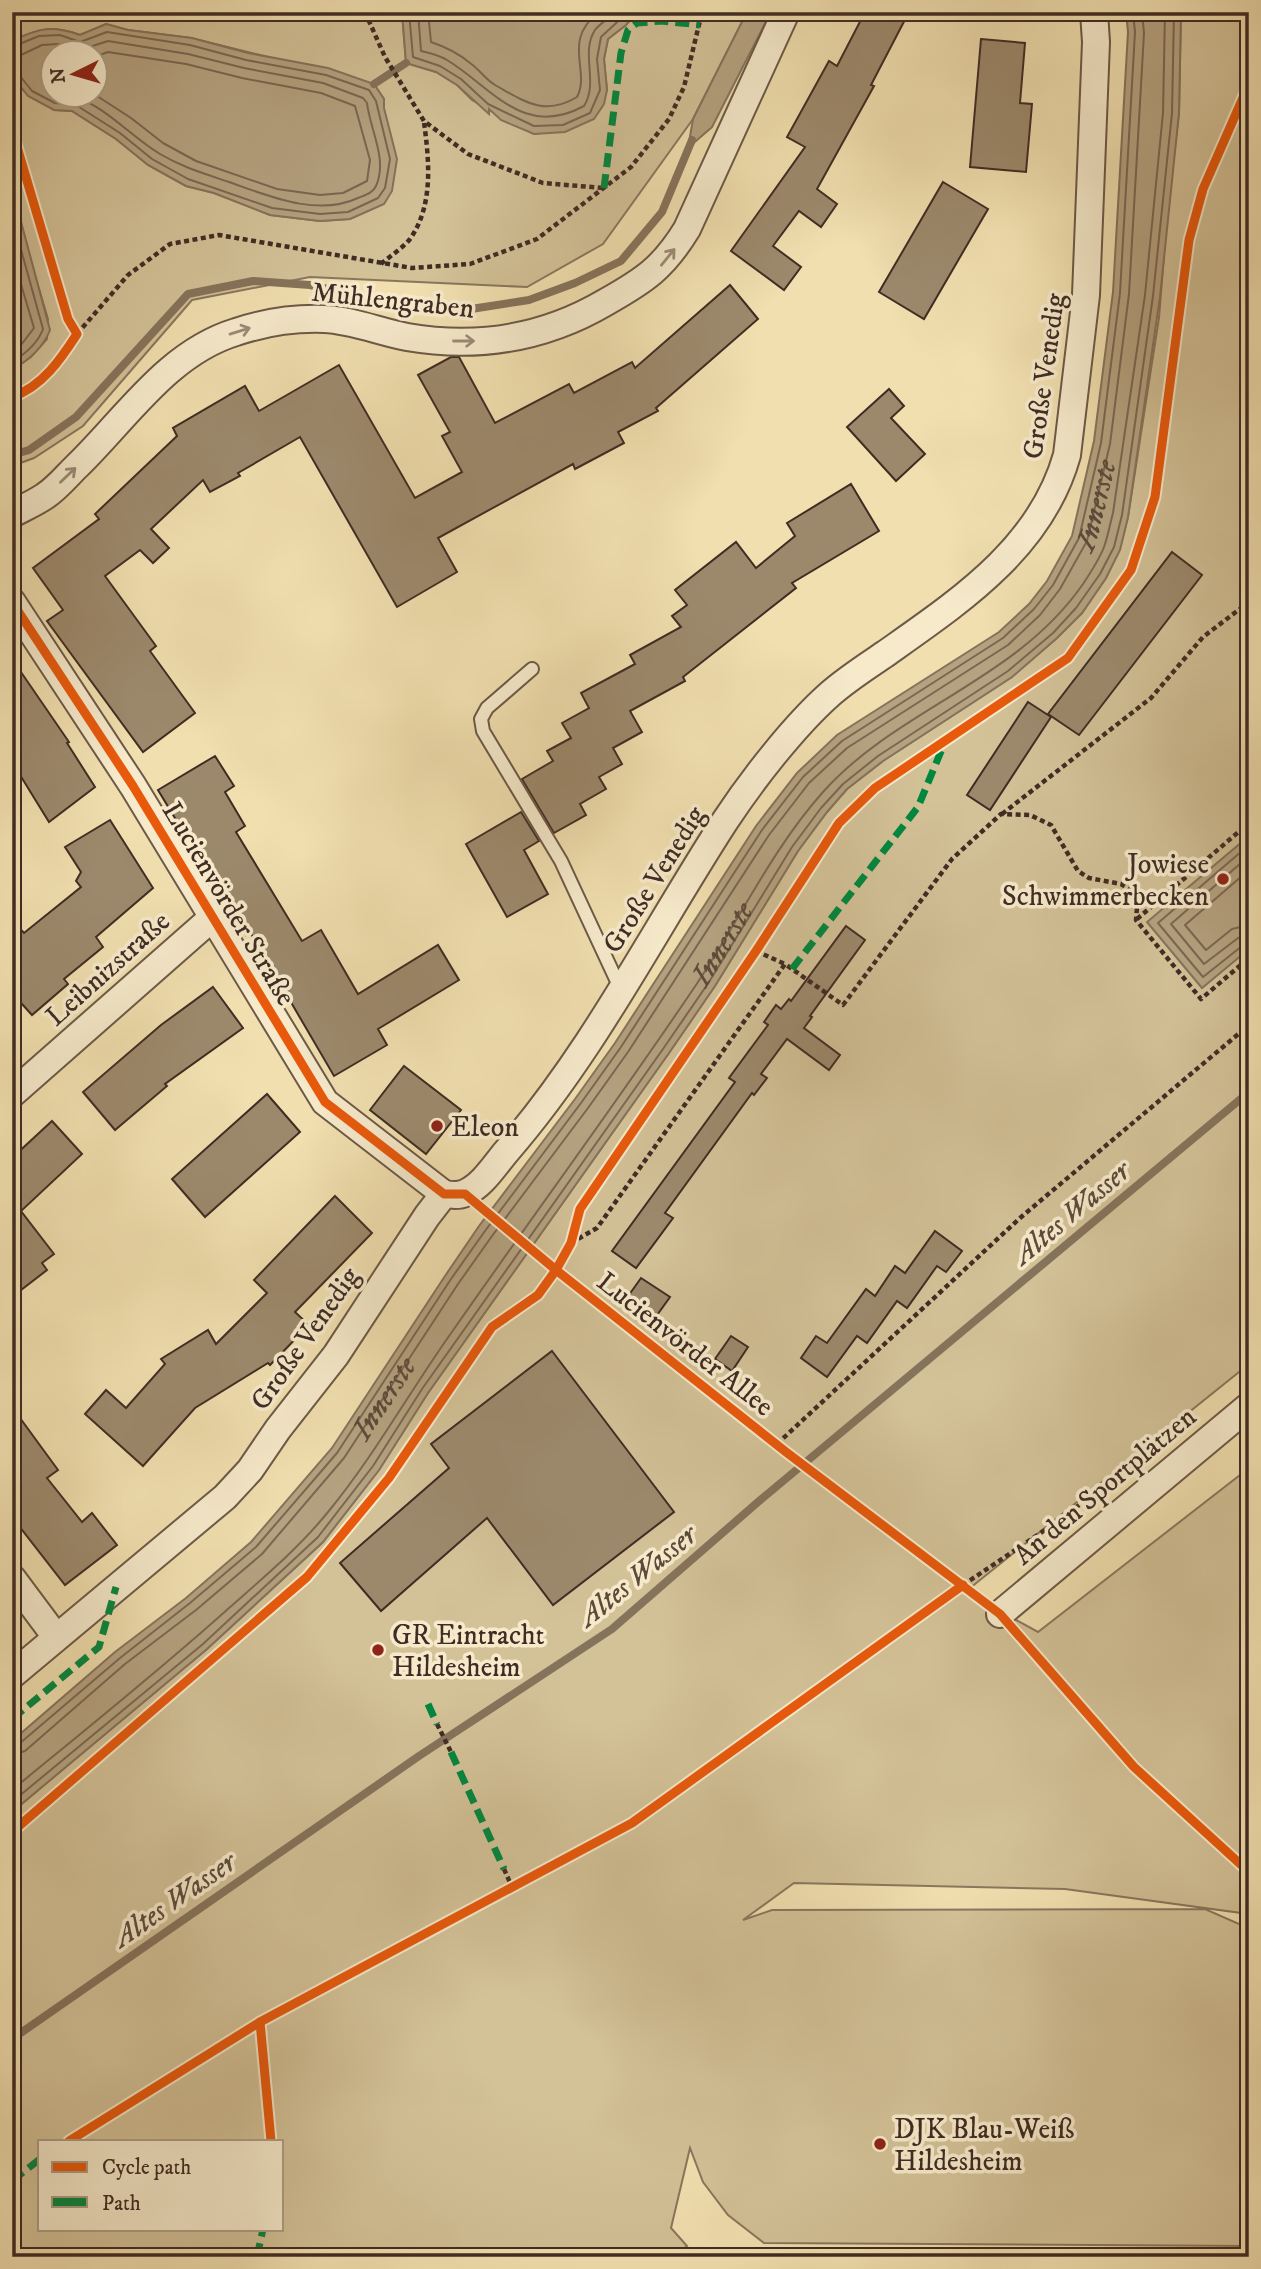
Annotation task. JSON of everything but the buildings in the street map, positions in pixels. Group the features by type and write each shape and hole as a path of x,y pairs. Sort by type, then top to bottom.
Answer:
{"street":[{"name":"Mühlengraben","path":"12,514 46,496 181,360 208,343 234,332 264,324 325,319 407,337 449,341 513,339 549,330 579,318 639,283 665,261 687,229 786,12"},
{"name":"Große Venedig","path":"12,1675 225,1497 250,1470 278,1429 336,1355 444,1194 465,1194 474,1188 548,1100 596,1031 752,783 828,695 851,676 959,602 1019,545 1037,520 1061,477 1072,427 1086,295 1095,55 1094,12"},
{"name":"Lucienvörder Straße","path":"12,602 133,786 325,1102 444,1194"},
{"name":"Leibnizstraße","path":"12,1094 212,918"},
{"name":"An den Sportplätzen","path":"1000,1614 1249,1406"},
{"path":"12,1578 56,1637"}],"lane":[{"path":"533,669 487,708 481,719 483,731 561,860 621,990"}],"path":[{"path":"312,12 368,20"},
{"path":"365,12 385,57 424,121 468,154 543,183 604,188"},
{"path":"368,20 371,12"},
{"path":"77,334 128,275 170,244 219,235 412,268 470,264 537,239 631,167 668,119 684,87 702,12"},
{"path":"381,264 410,240 421,216 428,187 424,121"},
{"path":"756,951 785,964 843,1005 953,859 1001,814 1151,698 1203,637 1249,602"},
{"path":"1001,814 1030,815 1051,825 1078,871 1089,878 1121,884 1138,895 1136,920 1201,999 1249,958"},
{"path":"1136,920 1249,823"},
{"path":"571,1243 597,1228 785,964"},
{"path":"777,1444 1020,1218 1249,1025"},
{"path":"963,1585 1058,1522 1153,1449"},
{"path":"437,1724 451,1752"},
{"path":"504,1869 512,1887"}],"shaded area":[{"path":"12,12 402,12 406,63 436,72 457,85 472,100 534,134 548,132 607,90 604,59 608,39 637,12 747,12 693,119 603,244 527,287 310,277 192,300 83,426 34,458 12,466 12,370 31,357 47,339 48,319 12,187 12,76 38,97 38,108 72,111 116,139 148,165 186,186 214,193 270,215 320,221 350,219 383,204 384,99 374,84 353,78 191,38 128,30 106,24 80,35 45,29 12,41"},
{"path":"1181,12 1249,12 1249,1364 965,1592 1038,1632 1249,1468 1249,1914 1065,1889 794,1883 743,1920 772,1910 1205,1909 1246,1927 1249,1930 1249,2246 764,2243 728,2215 703,2182 690,2148 671,2228 687,2246 674,2257 12,2257 12,1812 207,1649 323,1542 379,1470 428,1393 715,986 798,851 847,789 883,761 1012,677 1082,613 1106,578 1120,549 1128,517 1159,318 1168,204 1179,113"}],"water":[{"path":"402,12 637,12 608,39 604,59 607,90 604,104 594,119 565,132 534,134 501,120 489,109 489,114 457,85 436,72 406,63"},
{"path":"747,12 771,12 712,127 688,148 693,119"},
{"name":"Innerste","path":"1126,12 1181,12 1179,113 1160,297 1128,517 1120,550 1106,578 1082,613 1012,677 883,761 847,789 798,851 715,986 428,1393 379,1470 323,1542 207,1649 12,1812 12,1741 115,1652 186,1598 251,1542 332,1448 479,1226 615,1043 756,826 797,773 837,735 999,632 1029,604 1047,581 1072,536 1094,441 1113,292 1128,32"},
{"path":"106,24 128,30 192,38 248,53 328,68 374,84 384,99 397,159 392,191 384,204 350,219 320,221 270,215 214,193 186,186 148,165 116,139 72,111 50,108 108,108 108,38 38,38 38,101 28,96 12,76 12,41 45,29 80,35"},
{"path":"12,188 50,330 35,353 12,370"},
{"name":"Jowiese Schwimmerbecken","path":"1249,836 1249,949 1202,988 1147,922"}],"waterway":[{"path":"374,84 406,63"},
{"path":"12,455 29,450 76,417 188,294 253,281 310,285 409,307 471,309 529,300 575,283 621,261 662,212 692,140"},
{"name":"Altes Wasser","path":"12,2039 419,1756 612,1629 758,1502 1249,1092"}],"marked path":[{"path":"604,188 621,53 628,30 637,23 662,21 700,25"},
{"path":"792,969 918,807 944,744"},
{"path":"12,1719 99,1647 116,1587"},
{"path":"428,1704 437,1724"},
{"path":"451,1752 504,1869"},
{"path":"12,2181 38,2161"},
{"path":"257,2257 263,2230"}],"cycle path":[{"path":"12,1832 307,1577 389,1478 492,1327 538,1295 556,1270 571,1243 580,1209 756,951 839,823 875,788 1068,658 1131,570 1155,497 1189,240 1203,189 1249,84"},
{"path":"12,130 68,319 77,334 42,379 12,397"},
{"name":"Lucienvörder Allee","path":"12,602 133,786 325,1102 444,1194 465,1194 556,1270 786,1452 1000,1614 1134,1767 1249,1872"},
{"path":"71,2140 260,2022 632,1823 963,1585"},
{"path":"260,2022 271,2140"}],"place":[{"name":"Jowiese Schwimmerbecken","path":"1223,879"},
{"name":"Eleon","path":"437,1126"},
{"name":"GR Eintracht Hildesheim","path":"378,1650"},
{"name":"DJK Blau-Weiß Hildesheim","path":"880,2144"}]}
